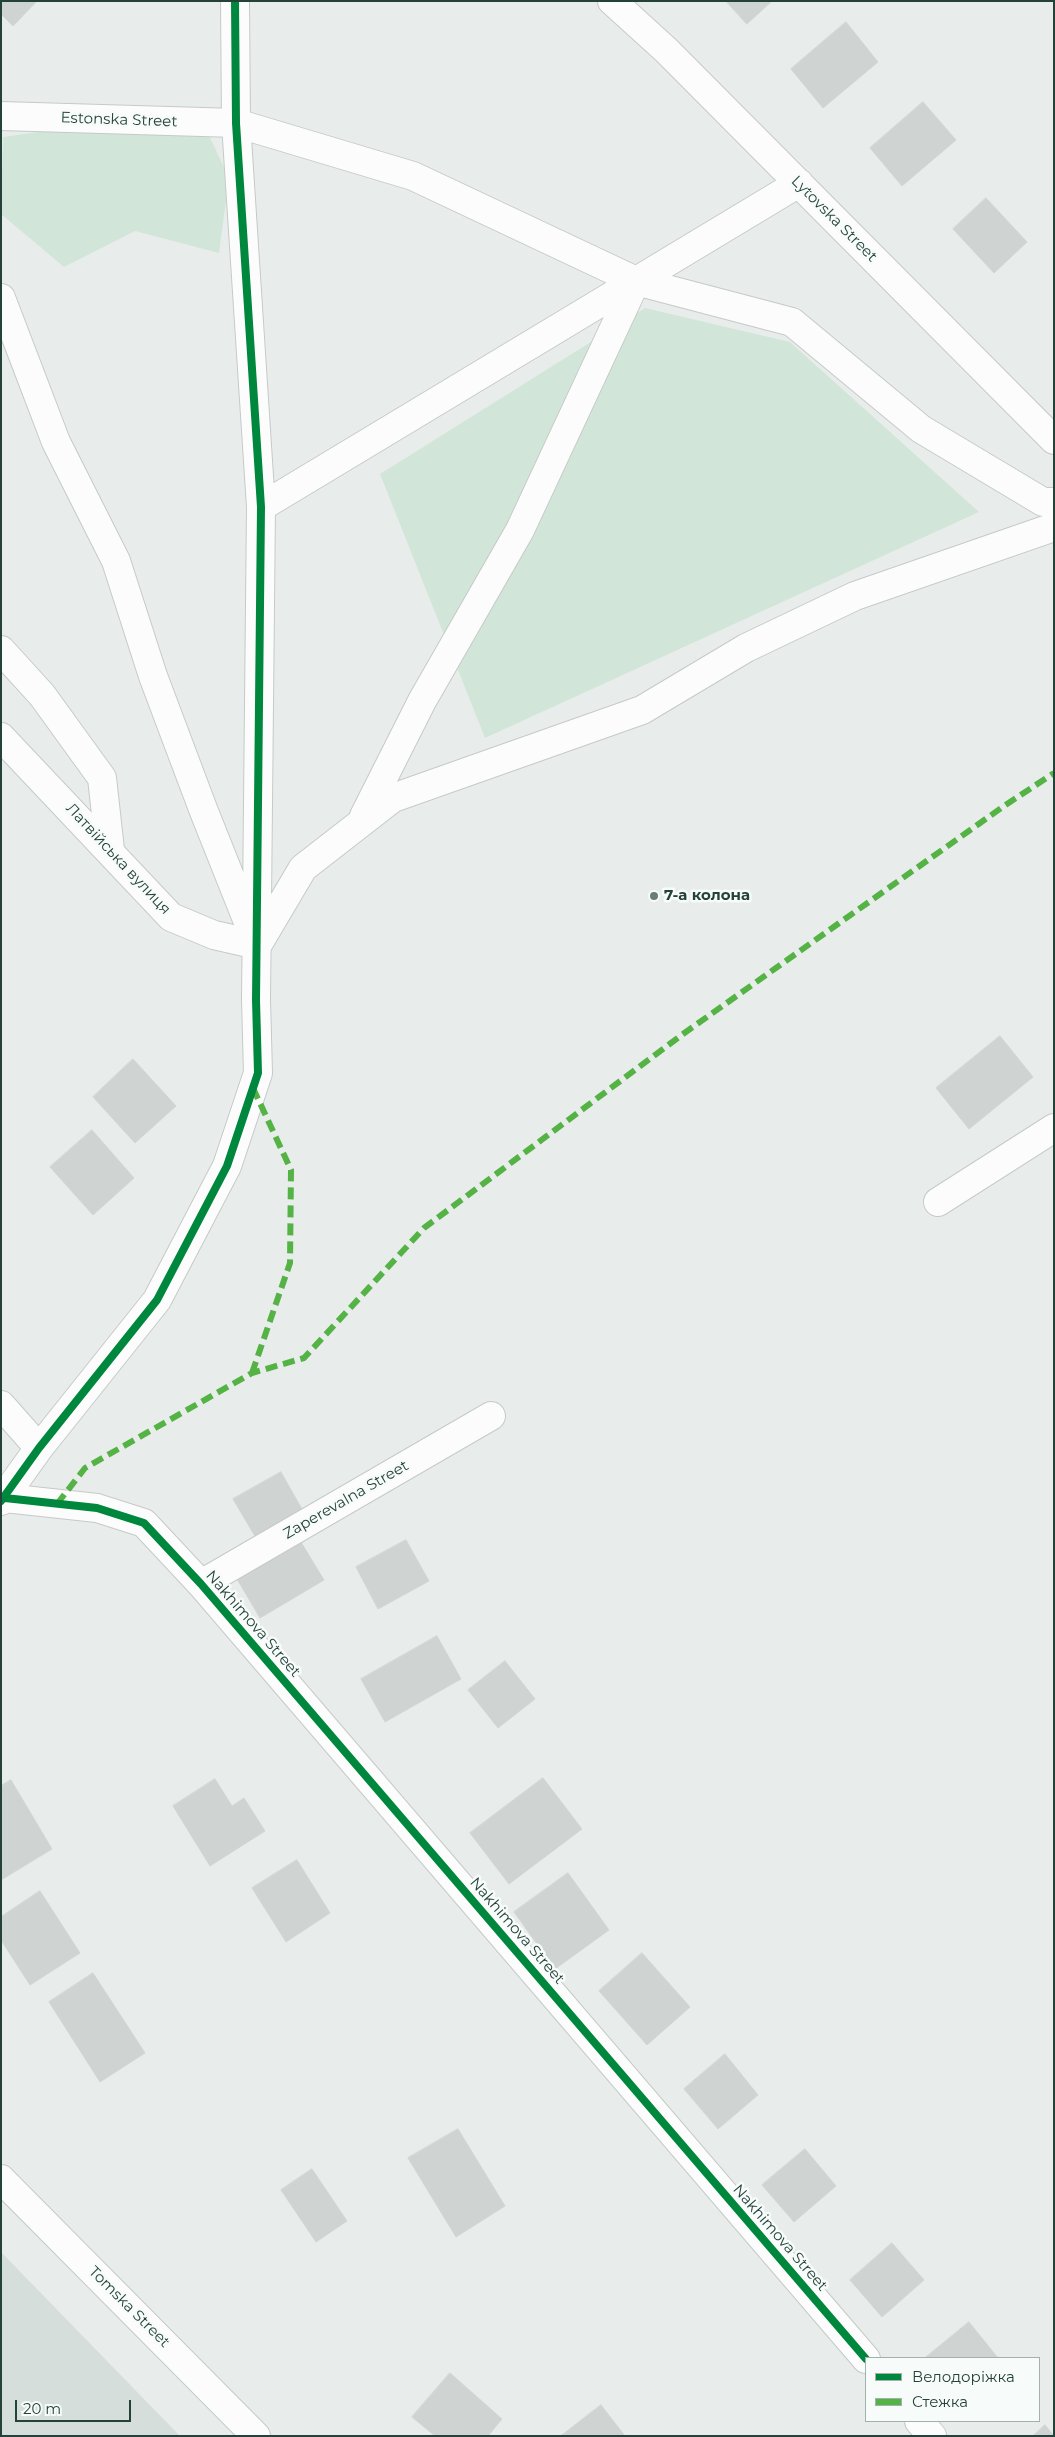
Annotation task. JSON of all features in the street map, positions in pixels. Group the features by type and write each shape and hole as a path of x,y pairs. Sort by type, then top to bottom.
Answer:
{"street":[{"path":"3,1499 39,1448 157,1300 227,1166 258,1073 261,507 236,123 235,1"},
{"name":"Lytovska Street","path":"612,1 666,50 1054,440"},
{"name":"Estonska Street","path":"1,116 236,123 414,176 636,281 792,322 921,429 1043,502 1054,502"},
{"path":"261,507 798,183"},
{"path":"359,824 422,701 520,530 636,281"},
{"path":"1,298 56,442 116,561 156,685 203,809 258,945"},
{"path":"258,945 303,868 393,798 642,710 746,648 855,596 1054,527"},
{"path":"1,650 42,695 102,778 110,850"},
{"name":"Латвiйська вулиця","path":"1,737 171,916 214,935 258,945"},
{"path":"938,1202 1054,1128"},
{"path":"1,1405 39,1448"},
{"name":"Zaperevalna Street","path":"201,1584 491,1416"},
{"name":"Nakhimova Street","path":"3,1499 97,1508 144,1522 201,1584 865,2358"},
{"name":"Tomska Street","path":"1,2179 256,2436"},
{"path":"920,2422 932,2436"}],"shaded area":[{"path":"1,2252 180,2436 1,2436"}],"green space":[{"path":"87,125 208,133 229,178 219,253 135,231 64,267 1,214 3,137"},
{"path":"645,308 790,342 979,512 485,738 380,474"}],"building":[{"path":"1,1 37,1 13,26 1,14"},
{"path":"726,1 772,1 747,24"},
{"path":"846,22 878,62 823,108 791,69"},
{"path":"923,102 956,140 902,186 870,148"},
{"path":"986,198 1027,242 994,273 953,229"},
{"path":"1000,1036 1033,1077 969,1129 936,1088"},
{"path":"133,1059 176,1106 135,1143 93,1097"},
{"path":"92,1130 134,1178 93,1215 50,1167"},
{"path":"281,1472 303,1511 256,1538 233,1499"},
{"path":"406,1540 429,1581 378,1609 356,1567"},
{"path":"301,1542 324,1580 260,1618 237,1579"},
{"path":"437,1636 461,1679 385,1722 361,1679"},
{"path":"505,1661 535,1699 498,1728 468,1690"},
{"path":"543,1778 582,1829 509,1884 470,1833"},
{"path":"215,1779 232,1806 244,1798 265,1831 210,1866 173,1806"},
{"path":"11,1780 52,1849 1,1880 1,1786"},
{"path":"297,1860 330,1913 286,1942 252,1888"},
{"path":"568,1873 609,1930 555,1969 514,1912"},
{"path":"40,1891 80,1953 30,1985 1,1940 1,1917"},
{"path":"642,1953 690,2007 647,2045 599,1991"},
{"path":"93,1973 145,2053 100,2082 49,2002"},
{"path":"725,2054 758,2095 718,2129 684,2089"},
{"path":"458,2129 505,2206 456,2237 408,2158"},
{"path":"805,2149 836,2186 794,2222 762,2185"},
{"path":"312,2169 347,2221 316,2242 281,2190"},
{"path":"892,2243 924,2280 882,2317 850,2280"},
{"path":"969,2322 997,2357 926,2357"},
{"path":"450,2373 502,2419 488,2436 435,2436 412,2417"},
{"path":"601,2405 625,2436 561,2436"},
{"path":"1045,2425 1054,2436 1033,2436"}],"marked path":[{"path":"57,1504 85,1468 252,1373 304,1358 424,1228 683,1034 1004,806 1054,773"},
{"path":"252,1373 290,1263 291,1170 253,1088"}],"cycle path":[{"path":"1,1501 39,1448 157,1300 227,1166 258,1073 256,1000 261,507 236,123 235,1"},
{"path":"5,1498 97,1508 144,1523 201,1584 865,2358"}],"place":[{"name":"7-а колона","path":"654,896"}]}
